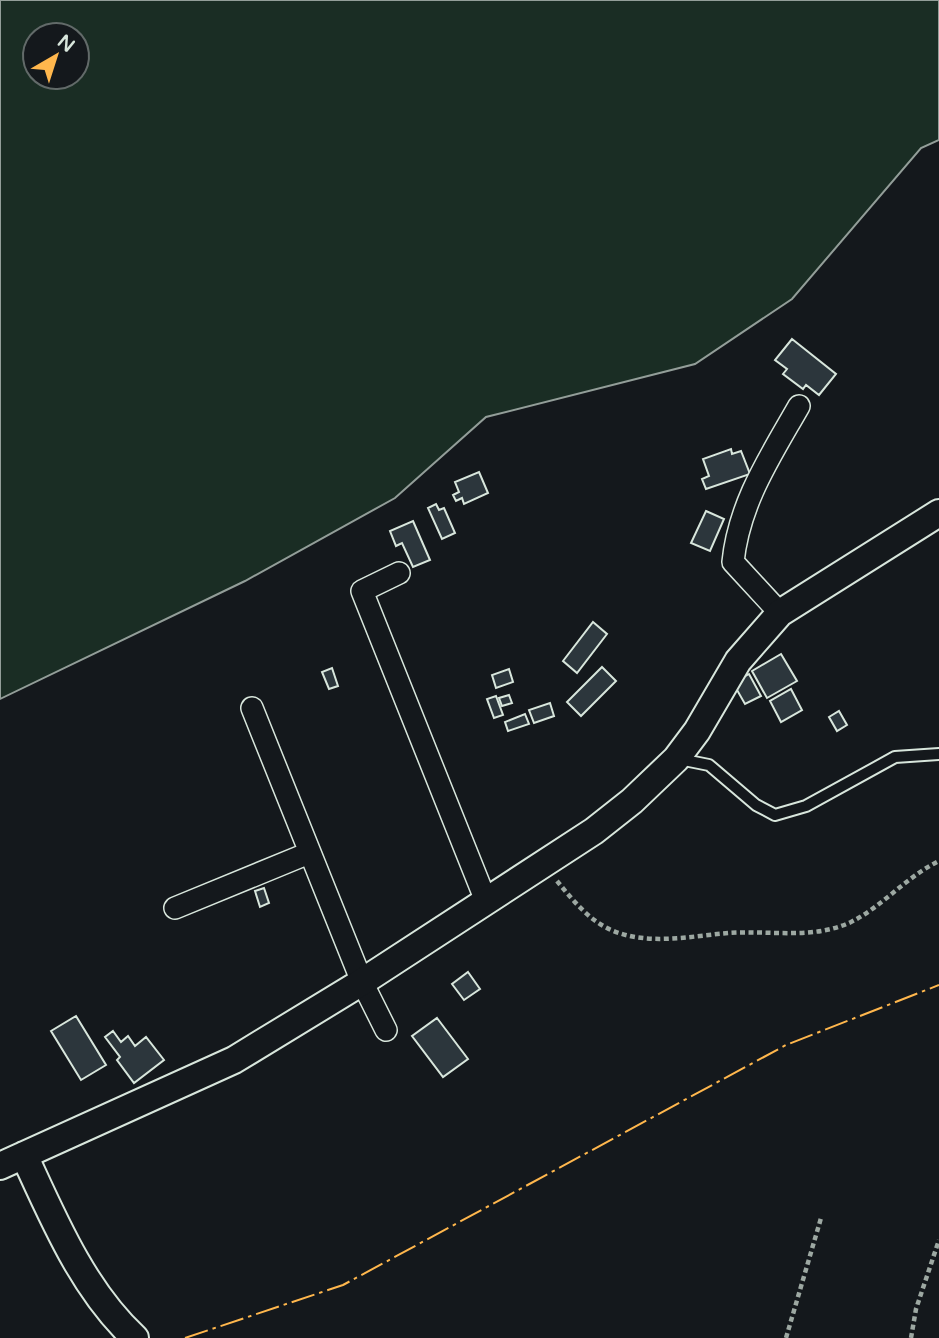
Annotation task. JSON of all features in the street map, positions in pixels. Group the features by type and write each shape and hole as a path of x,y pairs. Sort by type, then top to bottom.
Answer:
{"street":[{"path":"780,613 733,562 750,492 799,406"},
{"path":"0,1166 234,1060 362,982 603,824 676,759 697,731 738,661 780,613 939,513"},
{"path":"399,573 362,591 486,901"},
{"path":"252,708 362,982 386,1030"},
{"path":"175,908 309,853"},
{"path":"24,1155 70,1249 99,1297 135,1338"}],"lane":[{"path":"676,759 709,765 756,805 775,815 806,806 895,757 939,754"}],"path":[{"path":"543,864 576,905 606,928 635,937 671,939 729,933 818,932 849,922 872,909 906,880 939,861"},
{"path":"786,1338 821,1218"},
{"path":"911,1338 916,1310 939,1240"}],"green space":[{"path":"0,0 939,0 939,140 921,148 792,299 695,364 486,417 395,498 245,581 0,699"}],"building":[{"path":"792,339 836,374 819,395 806,385 803,389 783,374 787,369 775,360"},
{"path":"731,449 732,454 741,451 750,474 706,489 702,479 709,476 703,459"},
{"path":"479,472 488,493 464,504 462,498 456,501 453,495 459,492 455,482"},
{"path":"436,504 439,510 444,508 455,533 442,539 428,508"},
{"path":"706,511 724,519 710,551 691,543"},
{"path":"413,521 430,560 413,567 402,543 396,546 390,531"},
{"path":"593,622 607,634 577,673 563,661"},
{"path":"781,654 797,681 767,698 752,671"},
{"path":"602,667 616,681 581,716 567,702"},
{"path":"332,668 338,686 329,689 322,672"},
{"path":"509,669 513,682 496,688 492,675"},
{"path":"749,674 761,696 745,704 733,683"},
{"path":"791,689 802,710 781,722 770,701"},
{"path":"509,695 512,703 502,706 499,698"},
{"path":"496,696 503,715 494,718 487,699"},
{"path":"550,703 554,716 534,723 529,710"},
{"path":"839,711 847,725 837,731 829,717"},
{"path":"525,714 529,724 508,731 505,722"},
{"path":"264,888 269,903 260,907 255,891"},
{"path":"468,972 480,989 464,1000 452,984"},
{"path":"76,1016 106,1065 81,1080 51,1031"},
{"path":"437,1018 468,1059 443,1077 412,1036"},
{"path":"113,1031 121,1042 128,1036 135,1046 146,1037 164,1060 134,1083 117,1060 120,1057 105,1037"}],"power":[{"path":"185,1338 343,1285 786,1045 939,985"}]}
